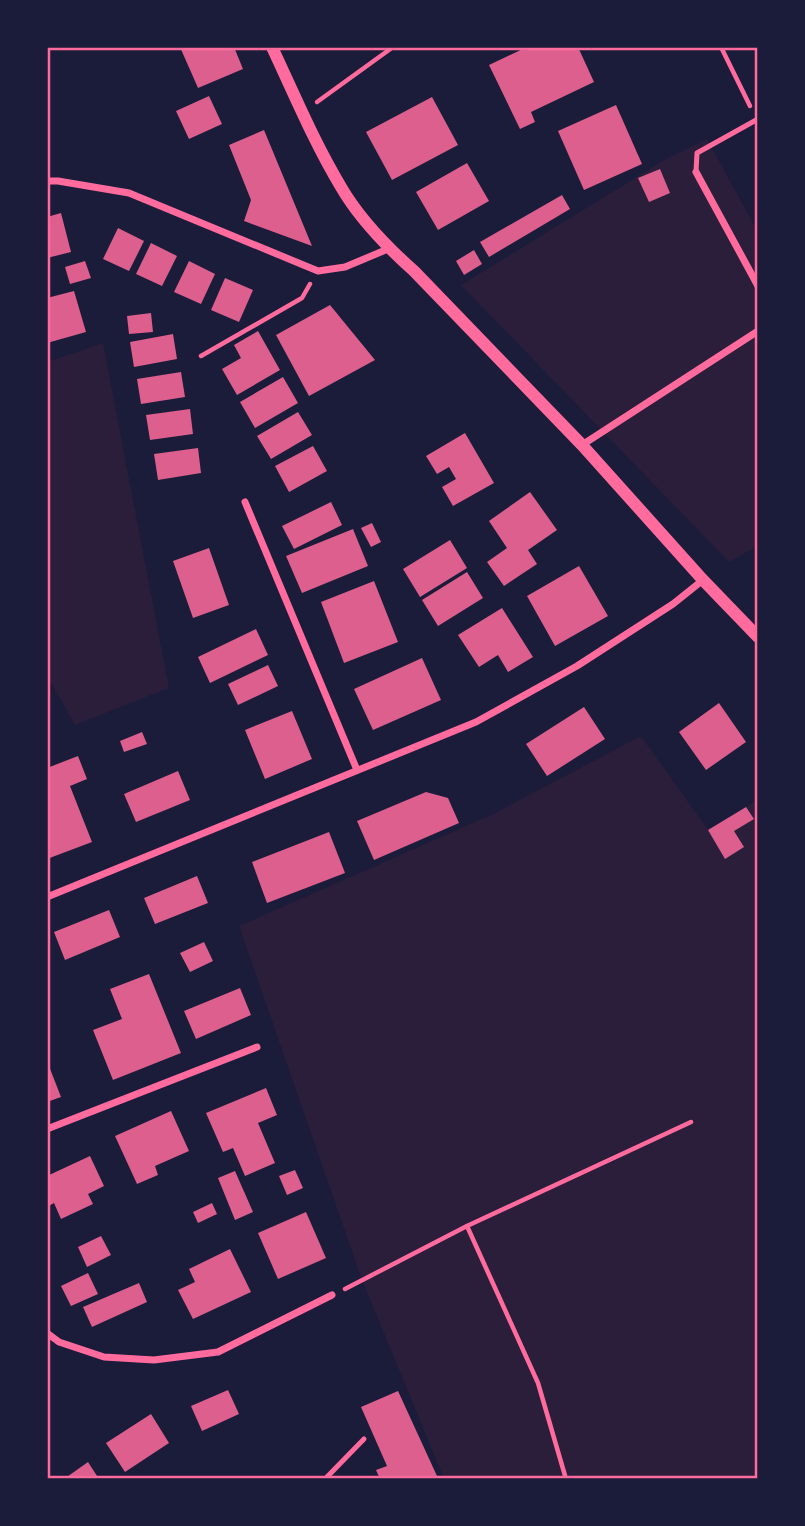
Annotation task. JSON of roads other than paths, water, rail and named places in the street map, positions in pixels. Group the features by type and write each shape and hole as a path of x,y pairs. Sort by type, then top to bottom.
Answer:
{"street":[{"path":"272,47 302,113 342,189 388,248 414,271 582,445 758,637"},
{"path":"696,172 758,286"},
{"path":"47,181 129,193 318,271 345,267 388,248"},
{"path":"582,445 758,331"},
{"path":"245,502 357,770"},
{"path":"47,897 476,722 577,666 673,604 703,580"},
{"path":"47,1129 257,1047"},
{"path":"47,1333 60,1342 104,1357 154,1360 218,1352 332,1295"}],"lane":[{"path":"696,172 698,153 757,120"},
{"path":"325,1479 364,1439"}]}
